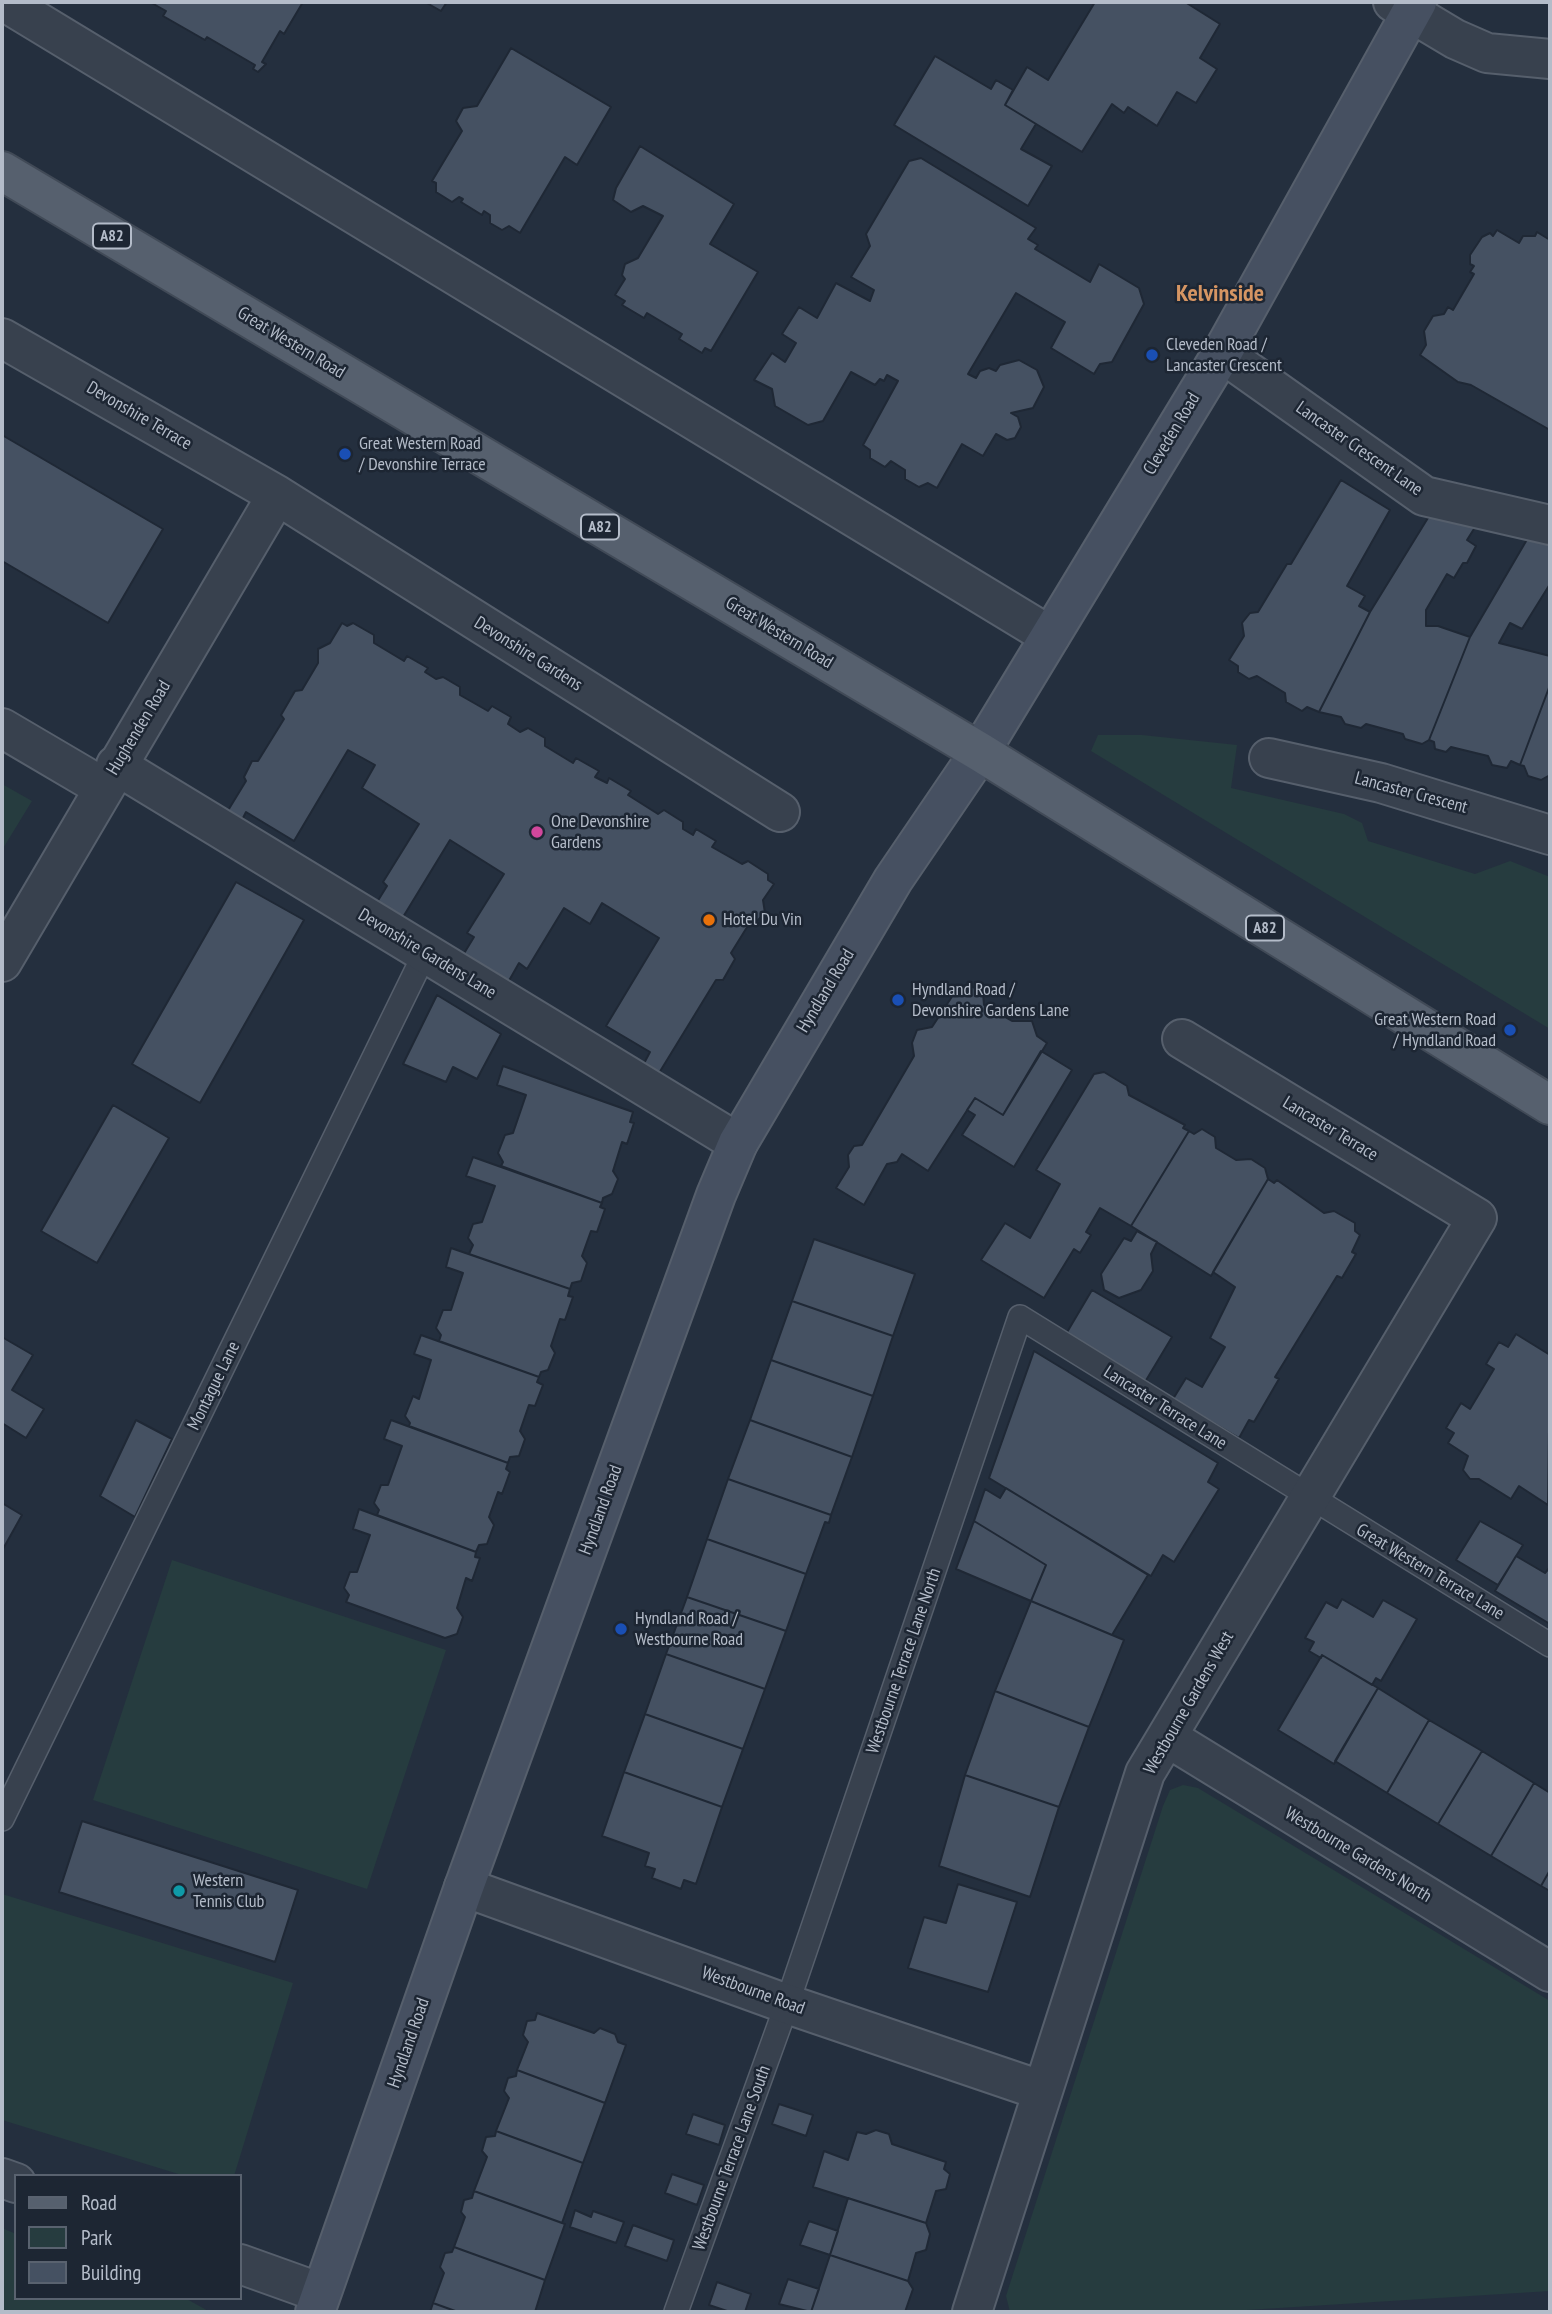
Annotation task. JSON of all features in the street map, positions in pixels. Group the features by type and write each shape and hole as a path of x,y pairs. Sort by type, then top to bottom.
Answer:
{"main road":[{"name":"Great Western Road","path":"2,171 980,751 1550,1105"}],"street":[{"path":"5,2 1049,636"},
{"path":"1407,5 1455,39 1487,53 1550,60"},
{"name":"Cleveden Road","path":"980,751 1222,353 1407,5"},
{"name":"Devonshire Terrace","path":"2,338 276,495"},
{"name":"Lancaster Crescent Lane","path":"1222,353 1424,496 1550,525"},
{"name":"Hughenden Road","path":"2,962 276,495"},
{"name":"Devonshire Gardens","path":"276,495 780,812"},
{"name":"Devonshire Gardens Lane","path":"2,728 110,776 425,953 737,1143"},
{"name":"Hyndland Road","path":"318,2303 464,1887 737,1143 893,880 980,751"},
{"name":"Lancaster Crescent","path":"1269,758 1381,783 1550,835"},
{"name":"Lancaster Terrace","path":"1182,1040 1477,1218"},
{"name":"Westbourne Gardens West","path":"972,2312 1145,1773 1477,1218"},
{"name":"Westbourne Gardens North","path":"1167,1737 1550,1972"},
{"name":"Westbourne Road","path":"464,1887 787,2004 1043,2091"},
{"path":"242,2265 318,2303"}],"lane":[{"name":"Montague Lane","path":"2,1819 425,953"},
{"name":"Lancaster Terrace Lane","path":"1020,1317 1311,1499"},
{"name":"Westbourne Terrace Lane North","path":"787,2004 1020,1317"},
{"name":"Great Western Terrace Lane","path":"1311,1499 1550,1646"},
{"name":"Westbourne Terrace Lane South","path":"676,2312 787,2004"}],"green space":[{"path":"1098,735 1142,735 1237,745 1231,788 1344,814 1362,823 1368,841 1475,874 1510,861 1550,877 1550,1029 1091,751"},
{"path":"2,784 32,801 2,850"},
{"path":"172,1560 446,1650 367,1889 93,1800"},
{"path":"1183,1785 1198,1788 1550,2001 1550,2291 1215,2312 1010,2312 1006,2296 1163,1806 1170,1790"},
{"path":"2,1894 293,1983 235,2174 178,2174 2,2120"},
{"path":"2,2228 14,2233 14,2300 189,2300 210,2312 2,2312"}],"building":[{"path":"150,2 303,2 284,34 280,31 262,62 266,64 258,72 253,69 255,65 207,37 205,40 163,16 166,11"},
{"path":"425,2 447,2 441,11"},
{"path":"1095,2 1185,2 1220,24 1200,58 1217,69 1196,103 1177,92 1157,126 1128,107 1124,113 1112,104 1082,152 1005,105 1027,67 1048,80"},
{"path":"511,48 611,107 577,165 565,157 520,233 509,226 502,230 490,223 490,215 484,211 482,215 461,202 463,199 459,197 452,202 436,192 436,183 432,181 462,131 456,121 463,108 477,106"},
{"path":"935,56 991,89 996,80 1013,90 1005,105 1036,124 1021,149 1052,166 1028,206 894,125"},
{"path":"640,146 734,204 710,244 758,272 711,351 705,348 702,353 679,339 682,334 647,313 644,318 622,305 625,301 615,295 625,279 622,275 625,264 638,258 663,216 643,206 631,212 613,200 616,188"},
{"path":"921,158 1036,228 1028,239 1038,245 1035,249 1090,282 1099,264 1139,288 1144,304 1112,362 1100,364 1094,374 1051,348 1065,322 1016,293 968,374 976,378 980,371 989,368 996,371 1000,365 1019,360 1037,370 1044,387 1033,408 1011,413 1018,417 1021,427 1015,438 1007,440 996,434 983,456 962,444 937,488 928,483 919,487 905,479 905,470 891,461 885,467 870,458 870,450 863,445 898,381 887,375 884,381 880,379 875,385 851,372 823,421 808,425 775,406 772,389 754,380 772,353 785,362 796,343 782,334 799,307 817,318 836,283 870,301 874,290 851,277 870,246 866,234 909,161"},
{"path":"1497,230 1519,243 1523,236 1535,236 1537,232 1550,240 1550,430 1471,385 1458,382 1420,355 1426,345 1424,331 1433,316 1444,314 1448,307 1453,310 1474,274 1470,272 1474,266 1470,264 1470,255 1482,237 1490,233 1493,236"},
{"path":"2,435 163,529 108,623 2,561"},
{"path":"1341,480 1390,510 1347,586 1365,596 1359,606 1370,612 1319,712 1307,707 1302,711 1286,702 1285,693 1257,676 1249,679 1238,672 1238,666 1229,660 1244,636 1242,623 1250,613 1258,612 1287,564 1291,564"},
{"path":"1431,513 1479,521 1467,540 1476,546 1467,563 1463,563 1454,578 1447,574 1426,610 1426,626 1438,626 1470,637 1429,740 1422,744 1405,739 1403,734 1366,724 1361,728 1345,724 1341,717 1319,712 1370,612"},
{"path":"1532,531 1550,535 1550,584 1522,629 1510,623 1499,643 1550,656 1550,685 1520,765 1511,761 1507,768 1492,765 1488,756 1451,747 1446,752 1435,749 1434,742 1429,740 1470,637"},
{"path":"342,623 347,626 353,623 374,635 374,643 404,661 407,656 428,668 425,672 436,679 443,677 460,687 460,695 488,711 492,706 511,717 508,724 520,732 528,728 545,738 545,746 573,763 576,758 599,771 595,777 607,783 609,778 631,791 628,795 658,814 664,810 683,822 683,829 693,835 696,829 716,841 712,847 742,864 748,861 768,874 768,880 774,884 763,900 765,913 755,923 749,924 731,953 735,959 723,980 716,980 656,1078 641,1069 650,1052 606,1026 659,938 602,903 590,924 564,908 527,969 519,963 506,986 460,960 474,937 467,933 504,874 450,840 400,922 374,907 387,886 383,882 419,824 362,788 375,765 348,750 294,841 246,812 240,824 224,817 246,781 244,777 252,761 258,761 284,719 281,715 295,691 302,690 318,663 318,649 330,643"},
{"path":"1550,685 1550,775 1541,780 1528,776 1524,766 1520,765"},
{"path":"236,882 304,920 200,1103 132,1064"},
{"path":"971,986 983,993 984,1005 1012,1021 1032,1021 1037,1036 1047,1043 1003,1115 975,1098 928,1171 902,1154 897,1162 887,1164 864,1205 836,1188 849,1167 848,1155 854,1146 862,1145 914,1056 912,1043 917,1030 932,1027 957,989"},
{"path":"437,995 501,1034 477,1079 453,1067 446,1082 403,1064"},
{"path":"1041,1051 1072,1070 1014,1167 962,1135 975,1115 967,1110 975,1098 1003,1115"},
{"path":"503,1066 633,1112 630,1122 634,1123 627,1144 622,1142 613,1171 618,1179 612,1194 603,1198 602,1203 501,1166 503,1162 498,1153 505,1135 513,1133 526,1095 497,1085"},
{"path":"1104,1072 1127,1086 1129,1095 1185,1125 1183,1128 1189,1131 1131,1226 1100,1208 1086,1232 1091,1235 1080,1253 1074,1249 1044,1298 981,1260 1005,1223 1030,1238 1060,1184 1036,1170 1094,1074"},
{"path":"113,1105 169,1138 97,1263 41,1231"},
{"path":"1202,1129 1215,1137 1216,1148 1236,1160 1251,1159 1265,1168 1268,1179 1211,1276 1131,1226 1189,1131 1194,1134"},
{"path":"473,1157 602,1203 600,1207 605,1209 597,1232 591,1231 582,1256 587,1263 581,1281 572,1283 570,1289 469,1254 473,1245 468,1238 473,1224 482,1222 495,1186 466,1176"},
{"path":"1268,1179 1274,1183 1277,1180 1324,1213 1334,1211 1355,1223 1355,1231 1360,1235 1352,1252 1356,1254 1342,1278 1337,1276 1275,1377 1279,1379 1254,1422 1249,1420 1239,1438 1173,1399 1186,1378 1202,1387 1225,1347 1210,1338 1235,1287 1213,1272"},
{"path":"1137,1231 1157,1242 1151,1254 1153,1271 1141,1290 1119,1298 1104,1290 1101,1274 1124,1238 1131,1241"},
{"path":"814,1239 915,1274 893,1336 792,1301"},
{"path":"451,1248 570,1289 568,1296 573,1297 565,1320 560,1319 551,1346 555,1353 548,1370 541,1372 539,1377 439,1341 441,1335 436,1328 443,1310 451,1310 463,1273 446,1267"},
{"path":"1092,1290 1172,1337 1145,1382 1066,1334"},
{"path":"792,1301 893,1336 873,1396 771,1360"},
{"path":"1516,1334 1550,1355 1548,1505 1519,1486 1511,1499 1479,1479 1470,1479 1463,1470 1468,1456 1448,1443 1454,1433 1446,1428 1461,1403 1470,1409 1494,1369 1486,1364 1499,1342 1508,1347"},
{"path":"421,1335 539,1377 537,1382 543,1385 535,1406 529,1405 520,1431 525,1439 519,1456 510,1457 508,1463 409,1426 405,1416 413,1396 419,1399 431,1360 414,1354"},
{"path":"2,1337 33,1355 12,1390 44,1409 26,1438 2,1423"},
{"path":"1034,1351 1218,1463 1208,1482 1219,1489 1174,1562 1163,1555 1151,1576 989,1478"},
{"path":"771,1360 873,1396 852,1457 750,1420"},
{"path":"136,1420 172,1439 135,1517 100,1496"},
{"path":"391,1420 508,1463 506,1469 510,1472 502,1494 498,1492 489,1517 494,1525 487,1544 479,1545 476,1552 377,1515 379,1510 374,1503 381,1485 388,1485 402,1446 384,1439"},
{"path":"750,1420 852,1457 831,1515 728,1479"},
{"path":"728,1479 831,1515 829,1523 825,1522 806,1574 707,1539"},
{"path":"1006,1488 1148,1575 1112,1635 1031,1601 1046,1565 974,1521 985,1489 1000,1498"},
{"path":"2,1503 22,1515 3,1549 2,1549"},
{"path":"359,1509 476,1552 475,1557 480,1558 472,1581 466,1578 457,1608 463,1617 457,1634 445,1638 346,1602 349,1595 344,1588 350,1572 357,1572 370,1535 353,1529"},
{"path":"974,1521 1046,1565 1031,1601 956,1569"},
{"path":"1480,1521 1523,1545 1498,1585 1456,1560"},
{"path":"707,1539 806,1574 786,1631 687,1597"},
{"path":"1516,1556 1545,1573 1550,1567 1550,1624 1495,1591"},
{"path":"687,1597 786,1631 765,1689 666,1654"},
{"path":"1342,1599 1373,1617 1383,1600 1417,1619 1381,1681 1376,1678 1372,1685 1322,1655 1321,1658 1309,1651 1314,1642 1305,1638 1326,1602 1337,1608"},
{"path":"1031,1601 1124,1640 1089,1727 995,1691"},
{"path":"666,1654 765,1689 743,1749 645,1714"},
{"path":"1322,1655 1378,1688 1334,1764 1278,1730"},
{"path":"1378,1688 1429,1720 1387,1793 1335,1761"},
{"path":"995,1691 1089,1727 1059,1807 965,1775"},
{"path":"645,1714 743,1749 722,1807 624,1772"},
{"path":"1429,1720 1482,1751 1438,1824 1387,1793"},
{"path":"1482,1751 1534,1783 1491,1856 1438,1824"},
{"path":"624,1772 722,1807 696,1884 684,1880 681,1889 652,1878 655,1869 645,1866 649,1853 602,1836"},
{"path":"965,1775 1059,1807 1030,1897 939,1866"},
{"path":"1534,1783 1550,1793 1550,1870 1541,1886 1491,1856"},
{"name":"Western Tennis Club","path":"82,1821 298,1890 275,1962 59,1892"},
{"path":"1550,1870 1550,1891 1541,1886"},
{"path":"958,1884 1017,1902 988,1992 908,1968 924,1917 946,1923"},
{"path":"537,2013 594,2033 600,2028 615,2034 618,2042 626,2045 605,2103 517,2070 528,2042 523,2035 527,2021 535,2020"},
{"path":"517,2070 605,2103 583,2163 496,2131 509,2098 504,2091 508,2078 516,2076"},
{"path":"779,2104 813,2115 806,2136 772,2124"},
{"path":"693,2114 725,2125 719,2145 686,2134"},
{"path":"876,2130 889,2134 892,2144 946,2162 944,2169 950,2174 946,2189 936,2191 926,2223 813,2187 824,2151 848,2160 857,2132 866,2134"},
{"path":"496,2131 583,2163 562,2223 474,2191 487,2157 482,2151 486,2137 495,2136"},
{"path":"672,2174 704,2185 697,2205 665,2193"},
{"path":"474,2191 565,2224 545,2280 454,2247 465,2217 461,2212 464,2200 472,2198"},
{"path":"848,2198 926,2223 930,2234 926,2250 916,2253 908,2281 830,2255"},
{"path":"575,2210 591,2217 593,2211 624,2222 616,2243 570,2227"},
{"path":"809,2221 838,2231 830,2255 800,2245"},
{"path":"633,2225 674,2240 667,2261 625,2246"},
{"path":"454,2247 545,2280 535,2312 458,2312 433,2303 444,2273 440,2267 445,2253 452,2252"},
{"path":"830,2255 908,2281 913,2289 905,2312 811,2312"},
{"path":"788,2279 819,2289 811,2312 779,2304"},
{"path":"717,2282 751,2294 745,2312 730,2312 709,2305"},
{"path":"433,2303 458,2312 430,2312"}],"place":[{"name":"Cleveden Road / Lancaster Crescent","path":"1152,355"},
{"name":"Great Western Road / Devonshire Terrace","path":"345,454"},
{"name":"One Devonshire Gardens","path":"537,832"},
{"name":"Hotel Du Vin","path":"709,920"},
{"name":"Hyndland Road / Devonshire Gardens Lane","path":"898,1000"},
{"name":"Great Western Road / Hyndland Road","path":"1510,1030"},
{"name":"Hyndland Road / Westbourne Road","path":"621,1629"},
{"name":"Western Tennis Club","path":"179,1891"}],"district":[{"name":"Kelvinside","path":"1220,294"}]}
